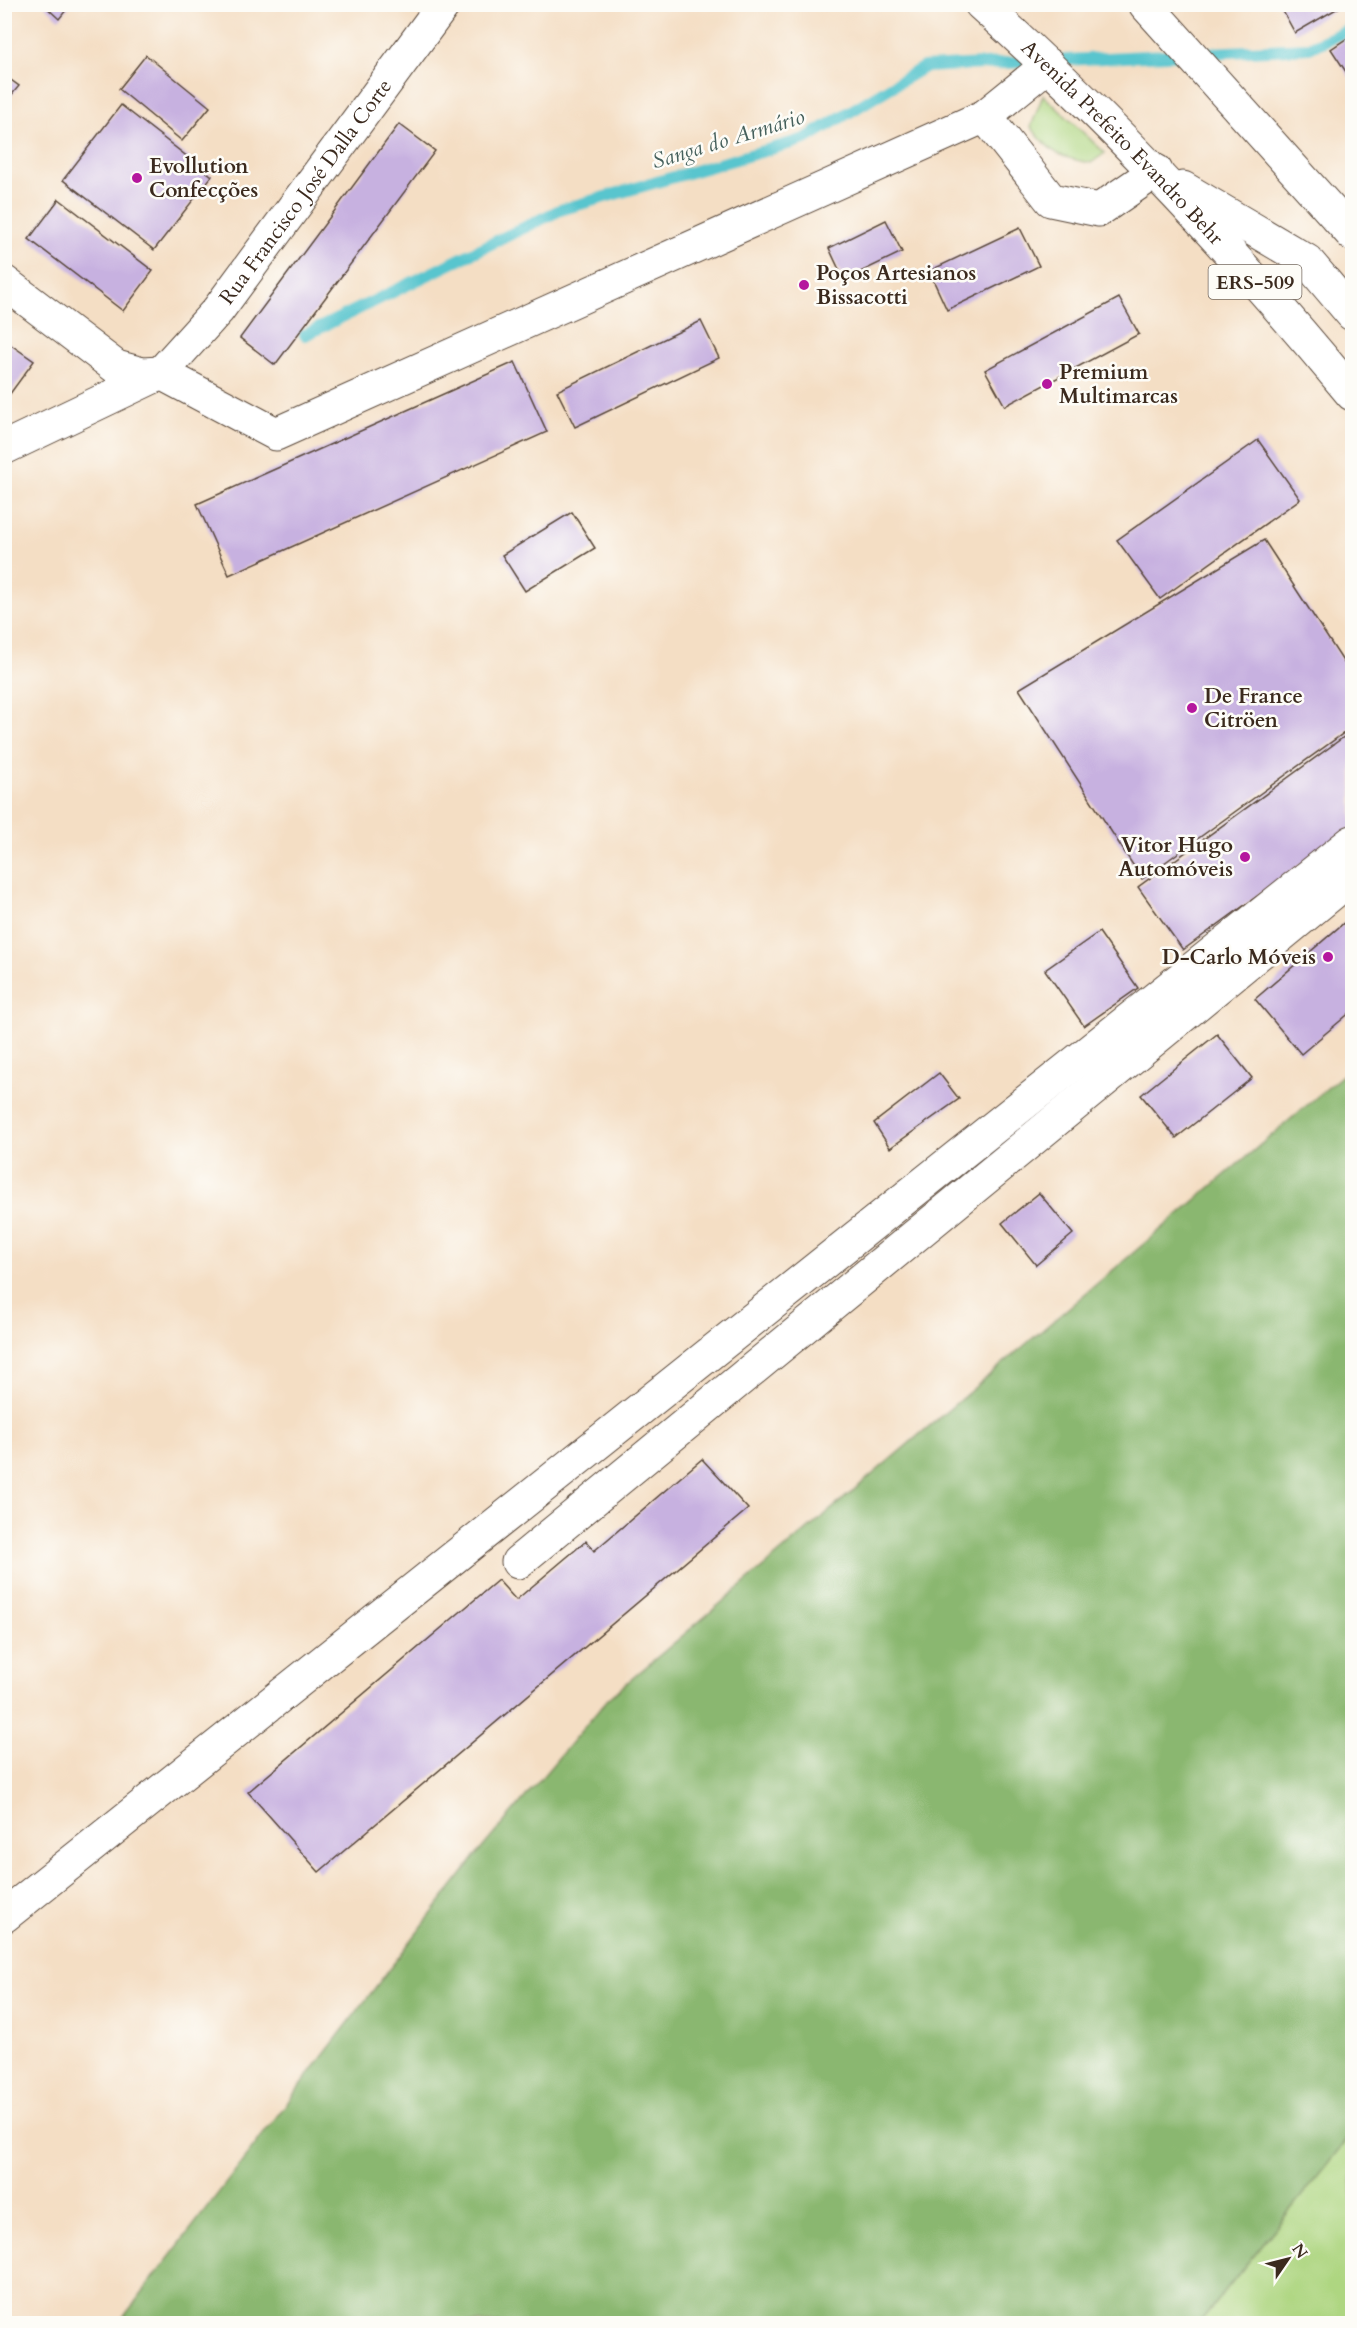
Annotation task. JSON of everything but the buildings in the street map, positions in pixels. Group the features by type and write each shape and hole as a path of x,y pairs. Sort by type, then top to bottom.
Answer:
{"main road":[{"name":"Rua Francisco José Dalla Corte","path":"161,373 218,310 444,4"},
{"name":"Avenida Prefeito Evandro Behr","path":"981,4 1048,65 1156,171 1353,394"},
{"path":"1145,4 1353,234"},
{"path":"4,282 116,367 142,374 161,373 276,434 985,116 1048,65"},
{"path":"985,116 1052,200 1099,210 1156,171 1307,261 1353,314"},
{"path":"4,448 161,373"},
{"path":"4,1916 1353,842"},
{"path":"518,1562 1353,877"}],"green space":[{"path":"1043,95 1105,153 1091,163 1063,156 1044,143 1031,127"},
{"path":"1352,1067 1352,2133 1199,2323 119,2323 478,1853 608,1699"},
{"path":"1352,2133 1352,2323 1199,2323"}],"waterway":[{"name":"Sanga do Armário","path":"305,335 560,210 805,139 924,67 1309,48 1352,28"}],"place":[{"name":"Evollution Confecções","path":"137,178"},
{"name":"Poços Artesianos Bissacotti","path":"804,285"},
{"name":"Premium Multimarcas","path":"1047,384"},
{"name":"De France Citröen","path":"1192,708"},
{"name":"Vitor Hugo Automóveis","path":"1245,857"},
{"name":"D-Carlo Móveis","path":"1328,957"}]}
